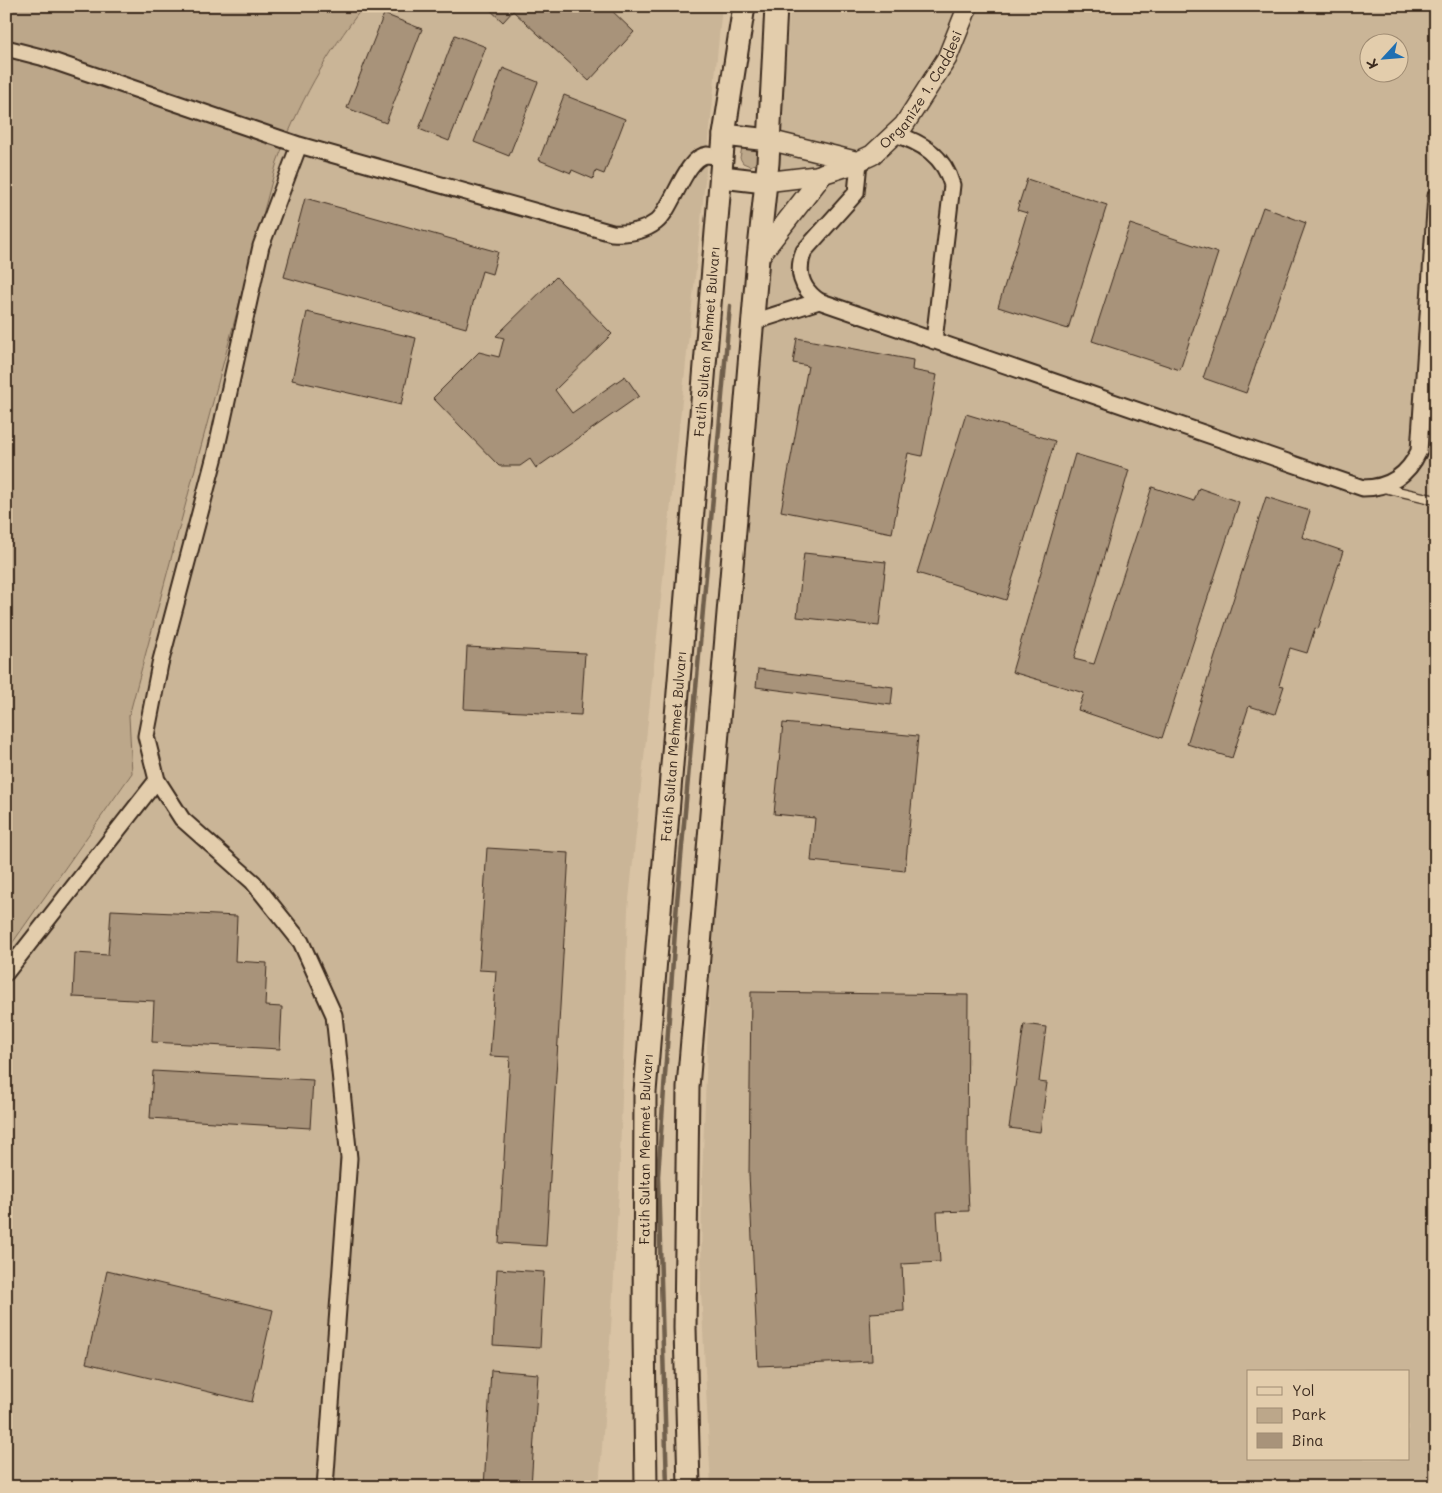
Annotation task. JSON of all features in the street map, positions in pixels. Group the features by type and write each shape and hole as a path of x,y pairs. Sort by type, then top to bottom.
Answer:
{"main road":[{"name":"Fatih Sultan Mehmet Bulvarı","path":"646,1487 644,1333 645,1092 724,136 744,6"},
{"path":"690,1487 685,1328 688,1087 769,140 776,6"},
{"path":"724,136 769,140"},
{"path":"722,167 765,182"}],"street":[{"name":"Organize 1. Caddesi","path":"765,182 794,180 824,174 859,162 872,155 904,125 947,58 968,6"},
{"path":"6,48 41,57 299,145 612,233 628,234 644,230 658,221 689,168 696,160 706,155 722,167"},
{"path":"894,134 919,143 933,153 946,168 952,185 934,341"},
{"path":"769,140 859,162 856,193 804,250 801,258 799,266 802,282 806,290 819,301 1363,488 1380,487 1389,484 1404,474 1419,451 1436,196"},
{"path":"299,145 261,246 215,456 160,664 146,736 157,780 182,820 253,882 301,942 334,1015 349,1158 326,1487"},
{"path":"758,258 824,174"},
{"path":"753,322 819,301"},
{"path":"6,973 157,780"}],"lane":[{"path":"1380,487 1436,500"}],"shaded area":[{"path":"364,6 722,6 628,909 619,1189 599,1487 6,1487 6,952 132,773 129,716 277,162 302,102 317,74 334,46"},
{"path":"790,6 1436,6 1436,1487 711,1487 701,1290 702,1179 710,972 739,590 761,370"}],"green space":[{"path":"6,6 364,6 325,61 294,120 277,162 129,716 132,773 6,952"},
{"path":"758,146 759,162 750,166 743,163 740,158 742,147"}],"building":[{"path":"486,6 607,6 634,32 589,81 513,11 503,22"},
{"path":"384,14 422,29 386,123 347,108"},
{"path":"455,35 486,47 449,141 419,129"},
{"path":"503,68 538,82 509,156 474,142"},
{"path":"564,95 625,119 604,174 596,171 593,179 572,170 571,173 539,160"},
{"path":"1027,179 1107,205 1068,329 998,307 1027,213 1017,210"},
{"path":"305,198 498,252 492,274 482,271 466,328 284,277"},
{"path":"1263,207 1306,223 1246,393 1203,378"},
{"path":"1130,224 1218,253 1180,370 1092,341"},
{"path":"556,277 612,334 555,390 572,413 625,376 639,396 536,468 530,459 520,466 499,466 433,398 479,352 499,357 504,338 496,336"},
{"path":"307,312 416,338 401,405 292,380"},
{"path":"797,338 913,360 912,370 937,375 922,456 908,453 892,533 781,511 808,366 793,363"},
{"path":"966,414 1055,441 1006,600 917,573"},
{"path":"1075,454 1129,470 1074,659 1094,664 1152,487 1194,501 1199,488 1239,502 1162,738 1078,710 1084,693 1012,672"},
{"path":"1266,497 1310,511 1302,537 1343,551 1318,629 1315,628 1307,653 1290,648 1279,685 1284,686 1275,714 1249,706 1232,758 1187,744"},
{"path":"804,553 886,562 879,626 797,617"},
{"path":"467,647 585,653 581,715 464,709"},
{"path":"758,669 893,687 891,705 756,687"},
{"path":"783,723 918,736 905,871 811,861 815,818 774,814"},
{"path":"487,848 569,853 546,1246 499,1243 510,1057 490,1056 496,971 479,970"},
{"path":"111,910 237,916 235,961 267,963 265,1006 282,1007 280,1049 152,1042 154,1001 73,997 75,953 108,955"},
{"path":"751,992 968,995 967,1165 969,1211 937,1212 940,1262 902,1264 904,1311 870,1313 872,1361 758,1366 749,1174"},
{"path":"1024,1024 1046,1027 1039,1082 1047,1083 1040,1132 1009,1128"},
{"path":"153,1071 313,1080 310,1128 150,1118"},
{"path":"497,1269 544,1272 540,1348 493,1345"},
{"path":"107,1271 273,1310 252,1402 86,1363"},
{"path":"491,1370 538,1374 531,1487 484,1487"}],"waterway":[{"path":"667,1487 658,1176 677,902 730,306"}]}
